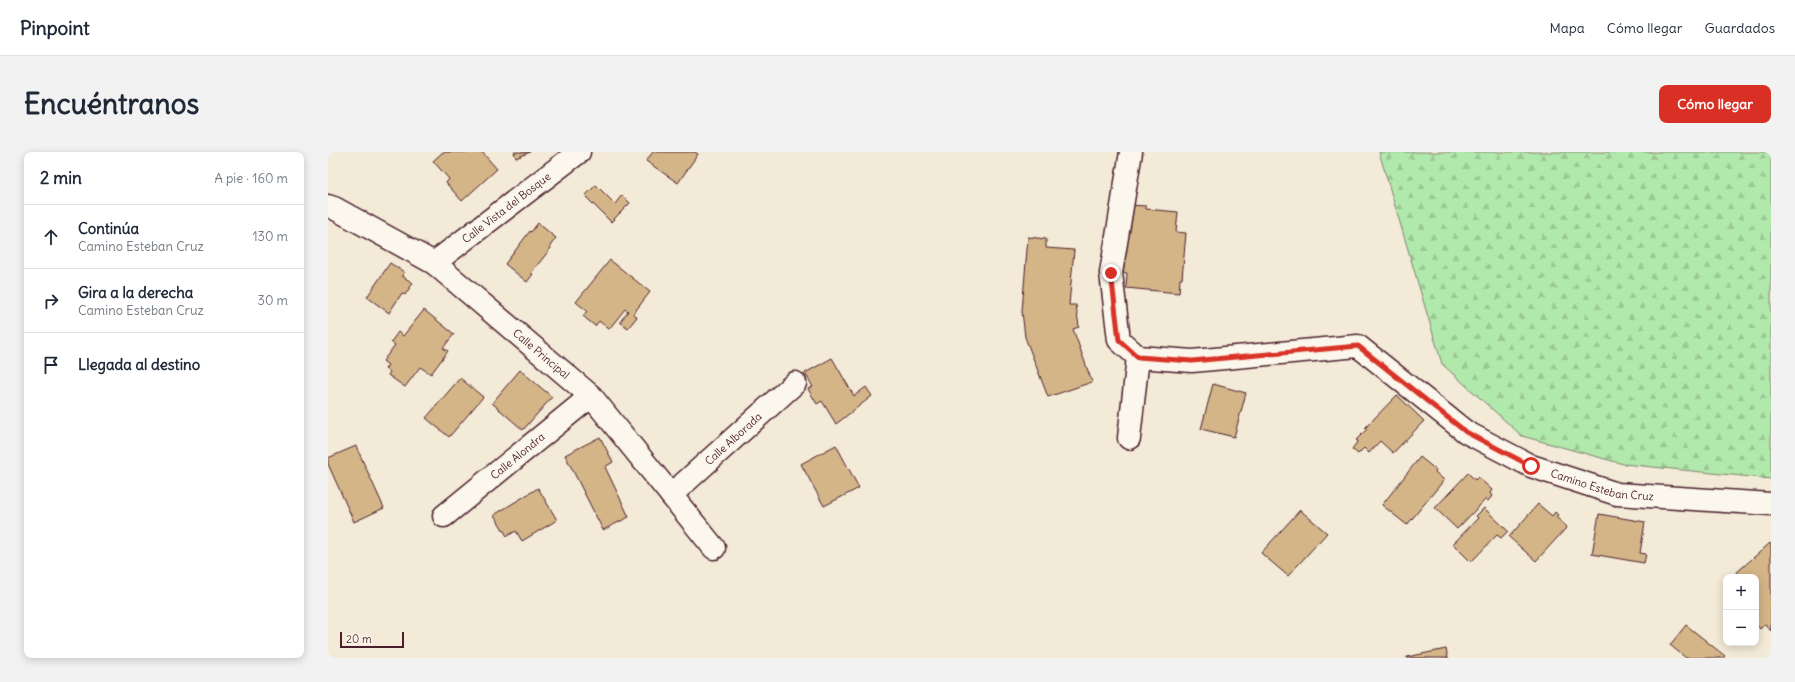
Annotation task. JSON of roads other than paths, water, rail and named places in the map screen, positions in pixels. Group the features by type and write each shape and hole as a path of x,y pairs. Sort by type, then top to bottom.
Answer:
{"street":[{"name":"Calle Vista del Bosque","path":"434,263 578,152"},
{"path":"1129,438 1138,357 1119,340 1111,273 1131,152"},
{"name":"Calle Principal","path":"328,206 434,263 590,396 714,548"},
{"name":"Camino Esteban Cruz","path":"1138,357 1192,361 1358,346 1466,432 1531,466 1618,494 1771,504"},
{"name":"Calle Alborada","path":"671,495 795,383"},
{"name":"Calle Alondra","path":"444,516 590,396"}]}
